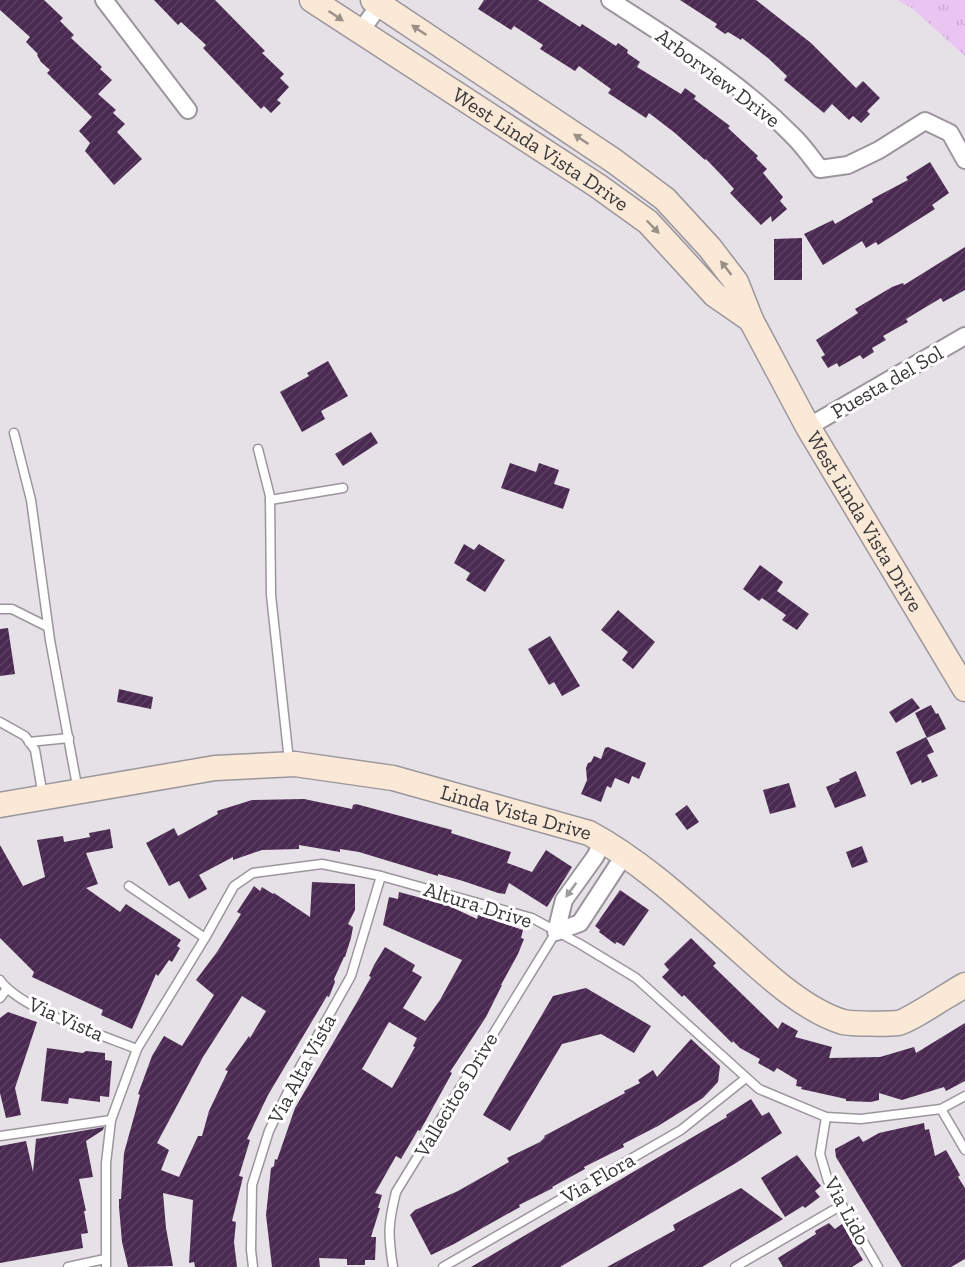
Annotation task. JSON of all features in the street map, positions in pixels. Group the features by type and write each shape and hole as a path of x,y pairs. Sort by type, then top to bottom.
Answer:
{"main road":[{"name":"West Linda Vista Drive","path":"312,0 598,186 648,222 715,295 751,320"},
{"name":"West Linda Vista Drive","path":"379,1 614,161 665,199 710,248 736,282 751,320 808,427 965,689"},
{"name":"Linda Vista Drive","path":"0,805 215,768 289,765 393,778 589,833 625,854 664,884 781,986 806,1004 844,1023 900,1023 965,985"}],"street":[{"path":"104,0 188,110"},
{"name":"Arborview Drive","path":"610,0 700,58 742,91 792,134 820,169 848,165 879,150 925,121 951,133 965,160"},
{"path":"360,32 379,1"},
{"name":"Puesta del Sol","path":"808,427 965,336"},
{"name":"Vallecitos Drive","path":"556,932 564,900 595,857 603,841"},
{"path":"556,932 579,923 625,854"}],"lane":[{"path":"14,433 31,500 48,627 78,791"},
{"path":"258,449 270,500 271,595 289,765"},
{"path":"270,500 343,488"},
{"path":"0,609 12,609 48,627"},
{"path":"0,723 25,735 35,750 43,797"},
{"path":"29,742 69,738"},
{"name":"Altura Drive","path":"105,1263 106,1163 111,1120 136,1049 234,886 253,873 322,864 381,876 532,918 636,978 759,1089 826,1117 861,1119 941,1109 965,1096"},
{"name":"Via Alta Vista","path":"253,1267 252,1185 269,1131 300,1067 351,976 381,876"},
{"path":"129,886 204,938"},
{"name":"Vallecitos Drive","path":"393,1267 388,1237 396,1192 556,932"},
{"name":"Via Vista","path":"0,980 6,990 29,1005 136,1049"},
{"path":"0,998 6,990"},
{"name":"Via Flora","path":"443,1267 681,1130 746,1078"},
{"path":"941,1109 965,1150"},
{"name":"Via Lido","path":"826,1117 820,1154 828,1181 878,1267"},
{"path":"0,1136 111,1120"},
{"path":"735,1267 842,1205"},
{"path":"68,1267 105,1263"}],"green space":[{"path":"897,0 965,0 965,56 912,8"}],"building":[{"path":"0,0 44,0 63,18 60,21 74,35 71,38 102,67 100,69 112,80 98,94 116,110 113,113 125,124 117,132 142,159 114,185 85,151 90,143 79,131 92,117 47,73 50,70 26,42 30,37 0,10"},
{"path":"154,0 215,0 284,74 280,78 289,87 277,100 281,103 271,113 264,106 261,109 203,48 206,45 181,22 178,25"},
{"path":"484,0 538,0 580,27 582,24 616,46 618,43 640,62 637,67 681,94 685,88 696,96 694,99 730,126 728,128 758,156 756,158 767,169 763,173 783,197 780,201 787,209 772,222 771,216 761,225 730,193 734,189 726,180 706,159 675,133 649,113 646,118 608,93 611,89 579,66 575,71 540,49 543,45 514,26 511,30 478,9"},
{"path":"680,0 756,0 811,43 856,88 863,81 880,98 867,111 870,114 861,123 853,116 849,120 832,104 824,113 784,80 787,76 768,58 742,38 741,40 728,32 725,34 715,27 717,24"},
{"path":"930,162 949,193 932,205 935,209 878,245 876,242 866,248 862,241 823,265 804,234 833,220 835,224 873,202 872,199 908,180 906,177"},
{"path":"802,238 802,280 774,280 774,239"},
{"path":"965,247 965,290 943,302 941,298 906,319 908,322 883,336 886,340 872,348 874,352 863,359 860,355 839,367 837,363 828,368 821,357 825,355 816,340 858,313 855,309 892,287 903,283 904,285"},
{"path":"328,361 348,396 321,411 325,419 302,432 280,392 309,376 307,373"},
{"path":"371,432 378,443 343,466 335,454"},
{"path":"510,463 536,472 539,463 559,470 554,484 570,489 563,509 501,488"},
{"path":"464,544 474,550 479,544 505,560 485,592 466,580 470,573 454,563"},
{"path":"760,565 783,582 777,591 809,614 797,630 782,620 786,615 762,598 759,601 743,589"},
{"path":"618,610 655,642 633,669 622,660 628,652 601,630"},
{"path":"8,628 15,674 0,676 0,629"},
{"path":"550,636 580,686 562,696 554,682 549,685 528,649"},
{"path":"119,689 153,697 151,709 117,702"},
{"path":"912,698 920,708 896,723 889,712"},
{"path":"931,705 946,729 927,738 915,713"},
{"path":"926,737 934,752 927,755 938,776 911,785 896,752"},
{"path":"608,747 646,763 639,779 632,776 629,784 615,778 611,788 607,786 601,802 581,794 587,780 588,763 594,756 601,759 605,748"},
{"path":"856,771 866,796 835,808 826,787"},
{"path":"789,783 796,807 770,814 763,790"},
{"path":"304,799 352,809 356,804 452,830 451,833 511,852 507,863 532,872 546,850 572,867 547,907 509,883 505,894 498,893 359,852 340,849 340,852 299,845 299,849 262,850 233,860 233,857 199,875 207,889 189,899 179,881 169,886 146,843 174,828 178,836 218,814 217,811 252,800"},
{"path":"687,805 699,822 687,830 675,814"},
{"path":"110,829 113,848 86,853 98,884 86,888 120,912 126,904 181,940 177,946 180,948 172,962 169,960 158,976 156,974 132,1029 101,1015 103,1010 32,977 34,972 0,938 0,845 23,886 45,877 37,840 63,836 64,842 90,837 89,833"},
{"path":"862,846 868,862 852,868 846,852"},
{"path":"312,882 355,884 355,910 348,924 353,927 351,938 329,997 327,996 268,1095 247,1139 250,1140 239,1176 243,1177 232,1221 236,1222 234,1242 237,1267 195,1267 194,1262 189,1263 193,1200 163,1193 173,1266 128,1267 122,1242 119,1207 124,1153 140,1095 138,1094 152,1056 164,1036 182,1046 214,995 196,980 241,914 237,912 254,886 260,891 262,887 274,893 310,917","holes":["242,996 266,1011 250,1038 249,1036 225,1070 228,1071 209,1111 202,1136 198,1136 179,1177 161,1170 169,1150 157,1143 203,1057"]},
{"path":"620,890 649,910 624,946 617,942 615,944 595,926"},
{"path":"399,892 447,905 477,919 478,915 523,930 521,938 524,939 486,1017 450,1072 452,1073 420,1131 418,1130 401,1159 396,1156 375,1193 382,1195 371,1237 376,1237 375,1260 365,1260 365,1265 347,1265 347,1259 319,1258 320,1267 272,1267 266,1215 271,1168 274,1166 275,1159 277,1160 295,1108 371,977 369,976 374,965 385,947 415,965 412,971 422,977 403,1008 425,1021 440,1000 462,960 383,925 389,897 398,899","holes":["389,1022 417,1038 413,1046 415,1047 392,1088 362,1069"]},
{"path":"691,938 716,963 713,966 778,1029 782,1022 798,1031 795,1037 832,1047 829,1058 880,1057 914,1047 916,1053 965,1023 965,1081 946,1091 944,1087 902,1100 879,1093 879,1100 871,1102 846,1101 846,1099 801,1089 802,1087 796,1086 797,1080 777,1068 774,1072 758,1063 760,1059 740,1048 733,1041 732,1043 684,995 682,997 662,977 669,970 664,964"},
{"path":"586,988 651,1026 634,1053 601,1034 562,1044 510,1131 483,1115 553,996"},
{"path":"8,1012 37,1022 15,1088 21,1115 6,1118 0,1093 0,1018"},
{"path":"691,1039 720,1066 718,1082 703,1098 658,1126 623,1144 624,1147 584,1167 585,1169 553,1188 431,1255 410,1215 415,1210 458,1191 509,1162 507,1158 540,1142 544,1136 625,1093 624,1091 640,1083 638,1080 653,1070 657,1077"},
{"path":"47,1048 83,1053 86,1051 105,1053 105,1060 112,1061 109,1097 100,1096 100,1102 69,1098 68,1104 41,1101"},
{"path":"751,1099 762,1116 769,1112 782,1133 736,1163 560,1267 471,1267 727,1117 726,1115"},
{"path":"924,1123 925,1130 929,1129 935,1156 946,1150 965,1188 965,1259 951,1267 902,1267 836,1157 835,1149 859,1136 863,1142 879,1133"},
{"path":"104,1127 86,1141 93,1177 79,1179 88,1233 81,1234 83,1248 0,1263 0,1146 26,1141 33,1172 36,1139"},
{"path":"797,1155 821,1186 815,1191 820,1197 805,1208 803,1206 785,1217 761,1178"},
{"path":"741,1188 783,1219 702,1267 607,1267 675,1230 673,1225"},
{"path":"829,1223 835,1229 842,1224 863,1260 852,1267 783,1267 778,1258"}]}
